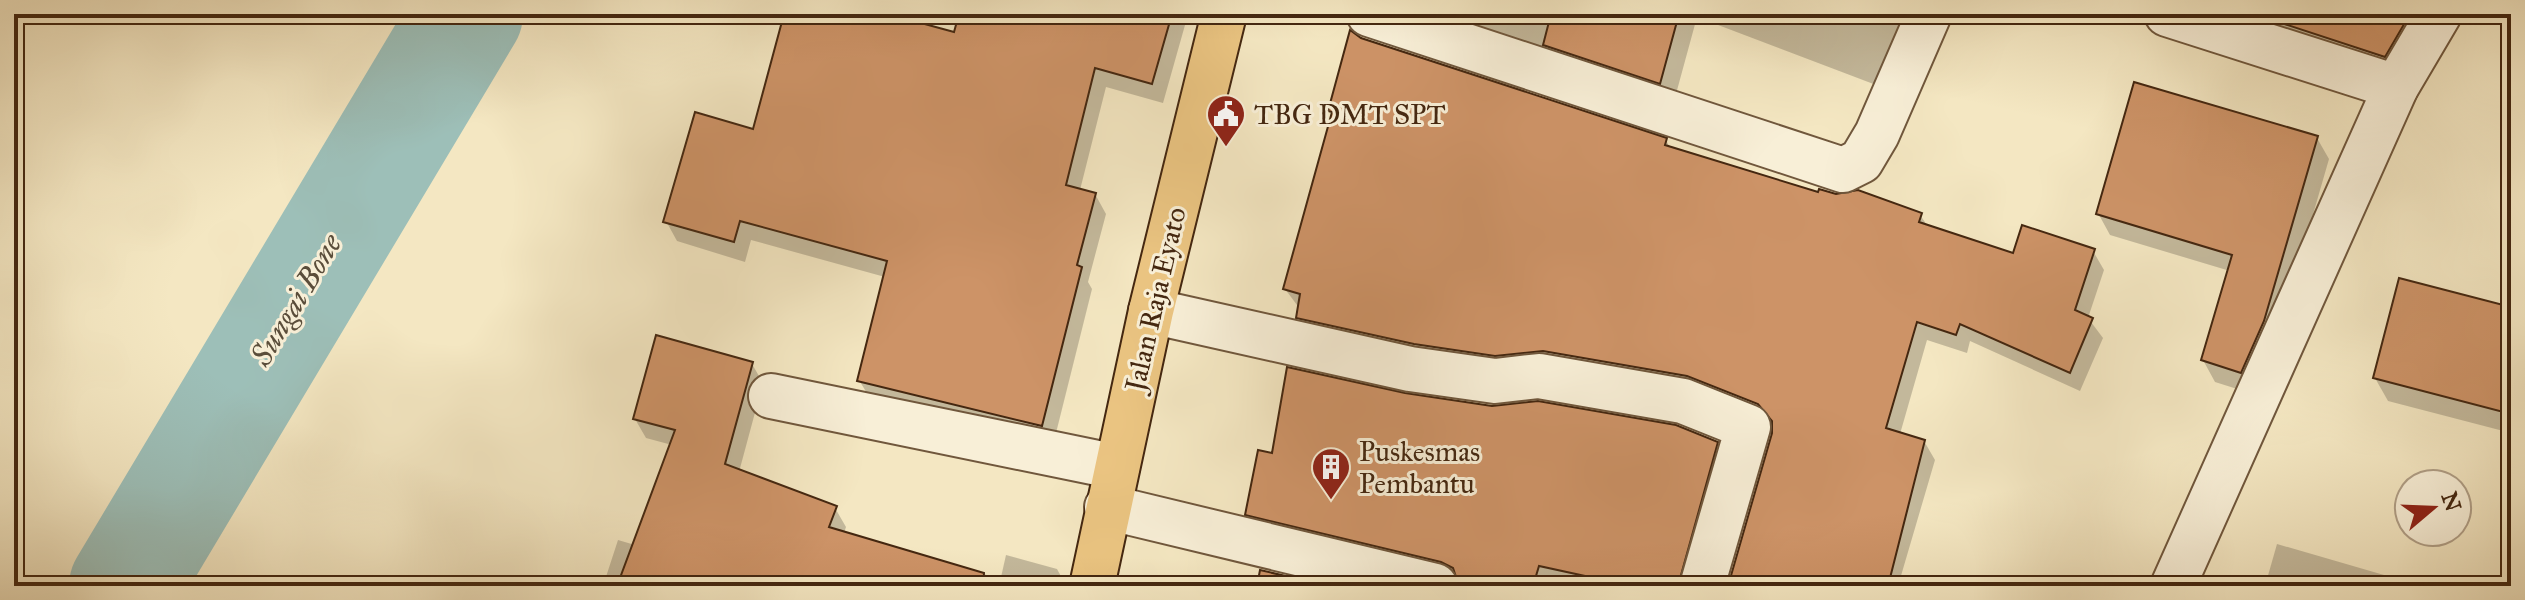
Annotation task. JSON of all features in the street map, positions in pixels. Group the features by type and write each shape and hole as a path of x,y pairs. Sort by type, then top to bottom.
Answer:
{"main road":[{"name":"Jalan Raja Eyato","path":"1092,586 1151,311 1224,14"}],"street":[{"path":"1369,14 1843,170 1861,161 1877,134 1929,14"},
{"path":"2167,14 2396,87"},
{"path":"2173,586 2396,87 2439,14"},
{"path":"1151,311 1410,369 1495,381 1539,376 1683,401 1748,427 1702,586"},
{"path":"771,396 1112,487 1435,586"}],"building":[{"path":"784,14 888,14 954,32 959,14 1172,14 1152,84 1095,68 1066,185 1096,193 1077,265 1082,267 1042,426 857,381 887,261 740,221 734,242 663,222 695,112 753,129"},
{"path":"1551,14 1679,14 1660,84 1543,45"},
{"path":"2254,14 2410,14 2385,57"},
{"path":"1350,30 1361,38 1667,138 1665,145 1818,192 1819,189 1836,194 1858,190 1922,213 1919,222 2013,253 2022,225 2095,249 2075,310 2093,318 2070,373 1960,324 1956,335 1917,322 1886,428 1925,440 1888,586 1728,586 1772,433 1772,421 1758,404 1687,376 1543,351 1495,356 1414,344 1296,318 1300,294 1283,289 1332,112 1328,111"},
{"path":"2134,82 2318,136 2264,321 2241,373 2201,360 2232,255 2096,214"},
{"path":"2399,278 2511,307 2511,414 2373,378"},
{"path":"656,335 753,362 725,464 837,506 829,527 984,573 983,586 617,586 675,430 633,419"},
{"path":"1287,367 1405,393 1492,406 1538,401 1676,425 1718,442 1678,586 1631,586 1539,566 1533,586 1459,586 1453,568 1441,562 1245,515 1258,450 1272,453"},
{"path":"1260,570 1328,586 1257,586"}],"waterway":[{"name":"Sungai Bone","path":"125,586 467,14"}],"place":[{"name":"TBG DMT SPT","path":"1226,148"},
{"name":"Puskesmas Pembantu","path":"1331,501"}]}
